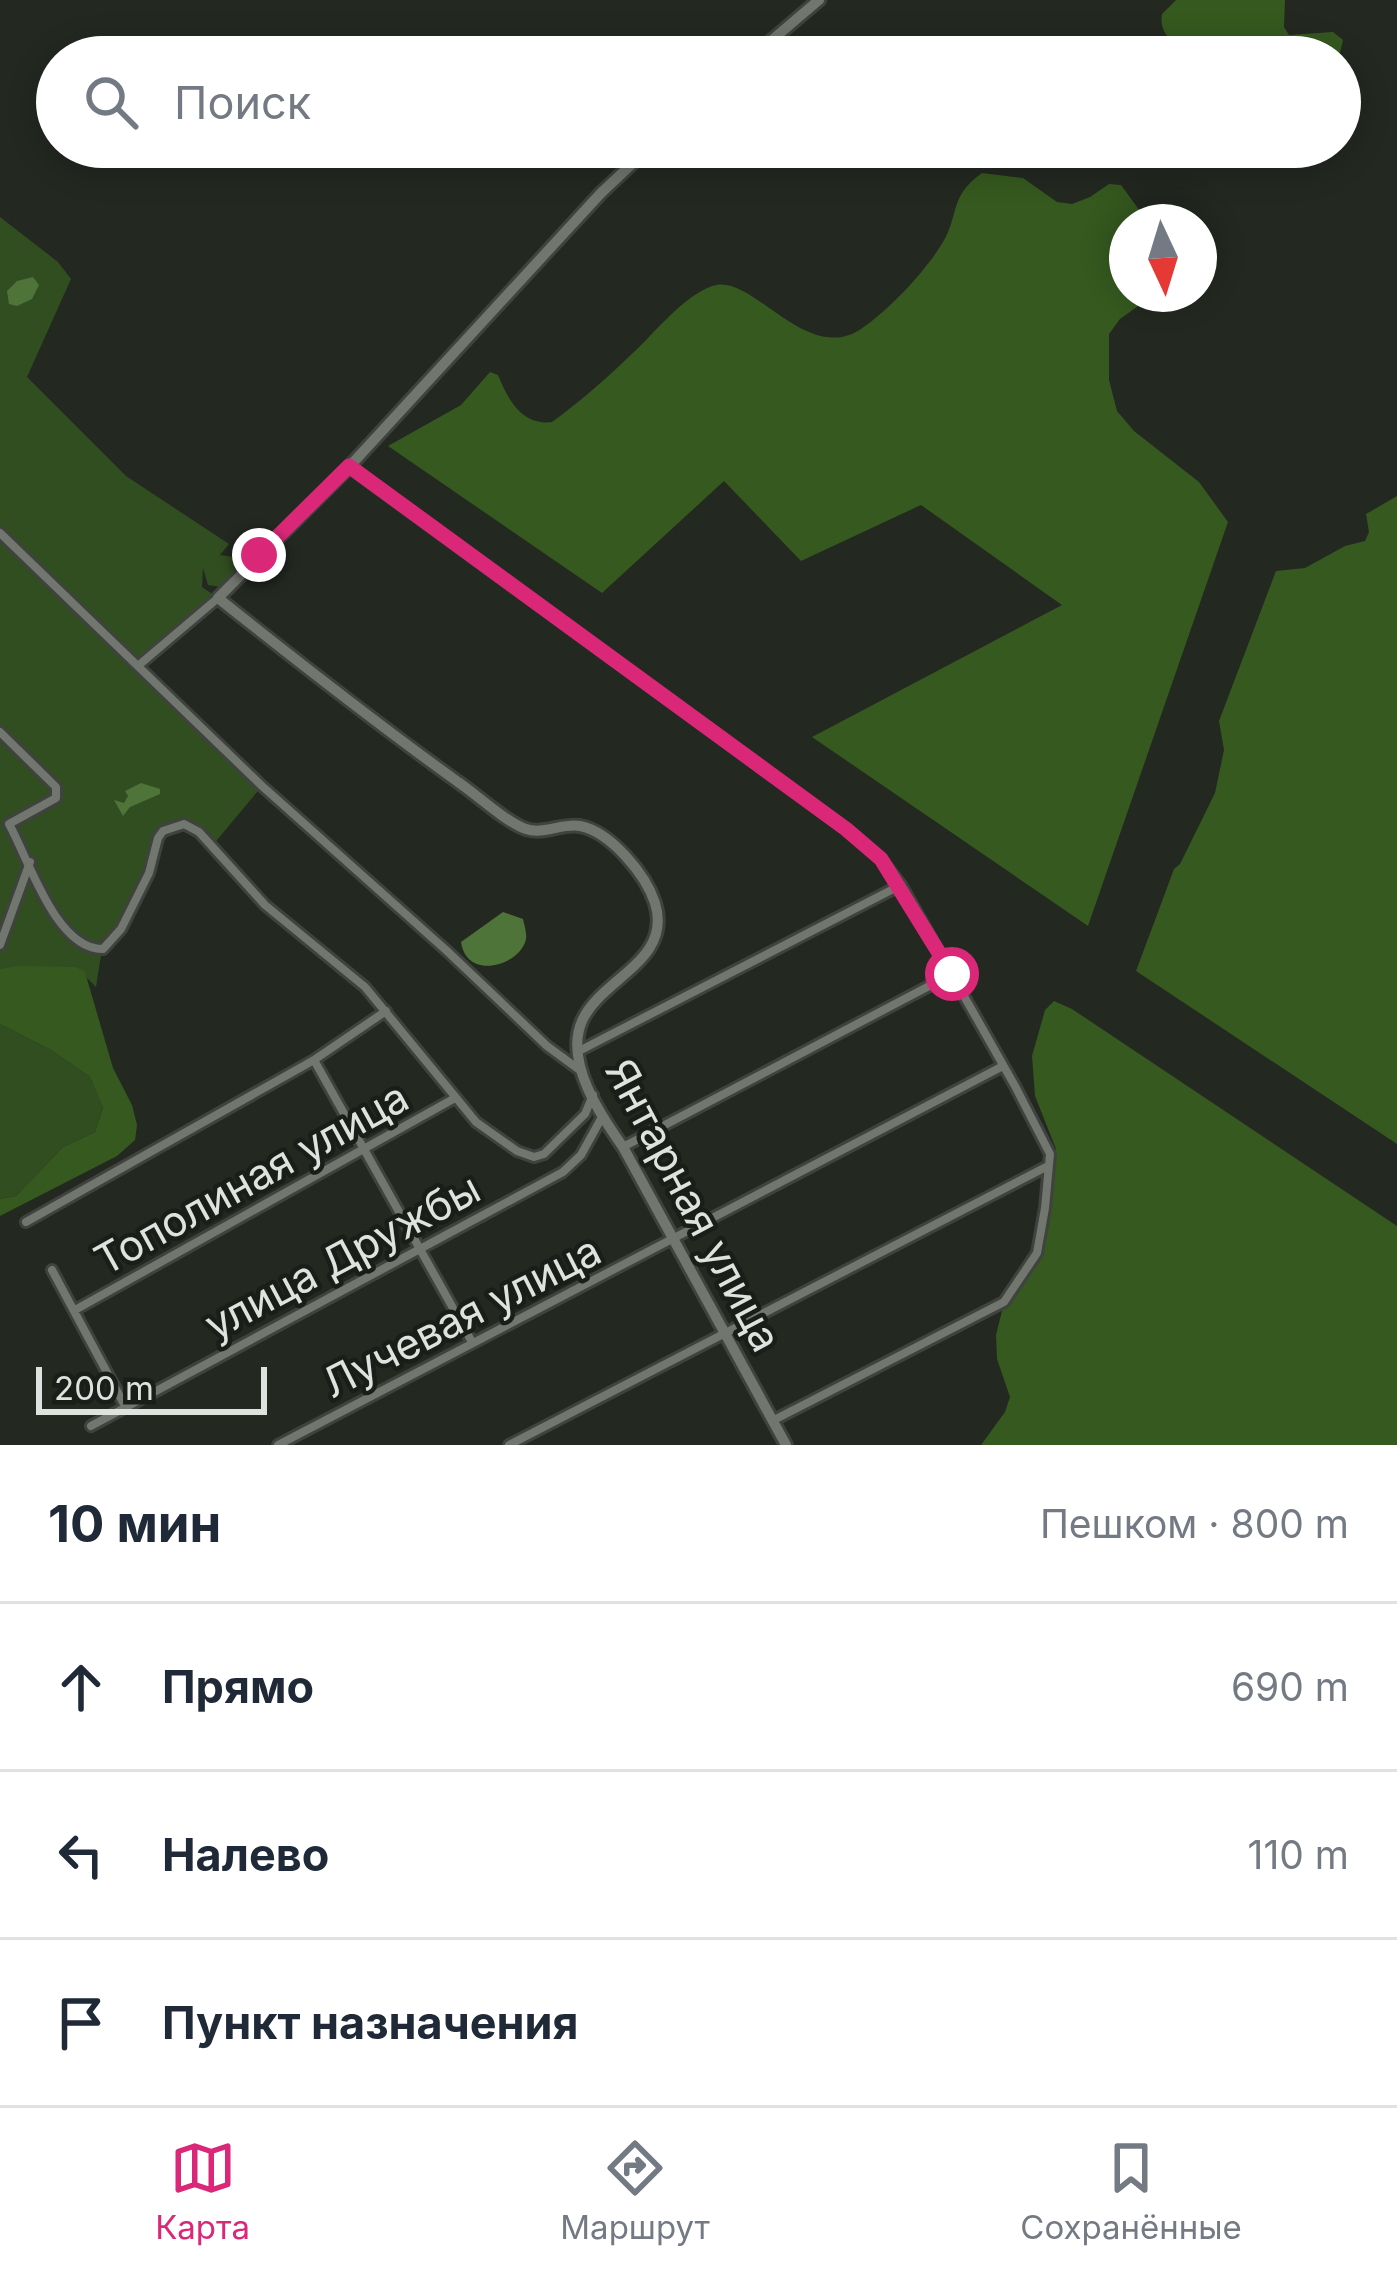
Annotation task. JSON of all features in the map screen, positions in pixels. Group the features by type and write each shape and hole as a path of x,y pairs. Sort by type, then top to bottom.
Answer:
{"street":[{"path":"777,36 819,0"},
{"path":"139,665 218,598 349,466 628,168"},
{"path":"349,466 881,859 952,974 1050,1154 1037,1253 1004,1302 772,1421"},
{"path":"0,533 262,787 447,950 547,1046 583,1072"},
{"name":"Янтарная улица","path":"218,598 360,712 525,829 584,826 613,846 639,874 656,905 653,944 583,1020 579,1051 583,1072 602,1117 623,1147 786,1445"},
{"path":"0,732 57,793 49,803 4,823 30,862 61,926 89,949 103,949 121,929 149,873 158,838 163,831 184,824 199,832 265,905 345,968 455,1098 495,1137 517,1151 544,1154 585,1114 592,1094"},
{"path":"0,945 30,862"},
{"path":"579,1051 901,885"},
{"path":"623,1147 952,974"},
{"path":"26,1222 314,1060 386,1011"},
{"path":"314,1060 472,1342"},
{"name":"Лучевая улица","path":"278,1445 1004,1066"},
{"name":"Тополиная улица","path":"75,1310 455,1098"},
{"name":"улица Дружбы","path":"91,1426 562,1172 581,1155 602,1117"},
{"path":"509,1445 1049,1166"},
{"path":"52,1270 125,1406"}],"shaded area":[{"path":"1176,0 1285,0 1284,27 1289,35 1333,32 1338,36 1168,36 1162,14"},
{"path":"982,173 1023,178 1057,202 1072,204 1109,184 1121,185 1135,204 1109,204 1109,312 1130,312 1109,334 1109,380 1117,411 1134,431 1199,482 1228,522 1088,926 812,737 1062,605 921,505 801,561 724,481 602,593 388,446 461,405 490,372 498,375 524,415 552,422 681,306 712,286 728,285 744,292 820,336 840,337 861,329 927,265 972,182"},
{"path":"0,217 58,262 71,279 27,377 126,476 229,544 220,555 245,562 221,587 208,585 203,568 202,587 218,598 140,665 262,786 212,846 184,824 163,831 121,929 102,949 96,987 76,967 0,969"},
{"path":"33,277 39,285 32,299 17,306 9,304 7,291 17,281"},
{"path":"1397,496 1397,1144 1136,971 1174,869 1215,793 1224,750 1219,721 1276,571 1305,568 1345,546 1365,541 1369,532 1366,514"},
{"path":"141,783 160,789 160,794 130,807 123,816 114,800 124,803 125,791"},
{"path":"503,912 523,919 526,937 522,948 505,962 473,962 461,942"},
{"path":"76,967 85,972 113,1068 137,1125 135,1140 117,1156 0,1216 0,1199 16,1196 63,1147 95,1132 103,1107 90,1077 0,1024 0,969"},
{"path":"1054,1001 1397,1226 1397,1445 981,1445 1010,1397 997,1359 996,1335 1002,1311 1039,1247 1056,1149 1035,1096 1032,1056 1045,1010"},
{"path":"0,1024 90,1077 103,1106 95,1132 63,1147 16,1196 0,1199"}],"route":[{"path":"259,555 349,466 846,829 881,859 901,885 952,974"}]}
